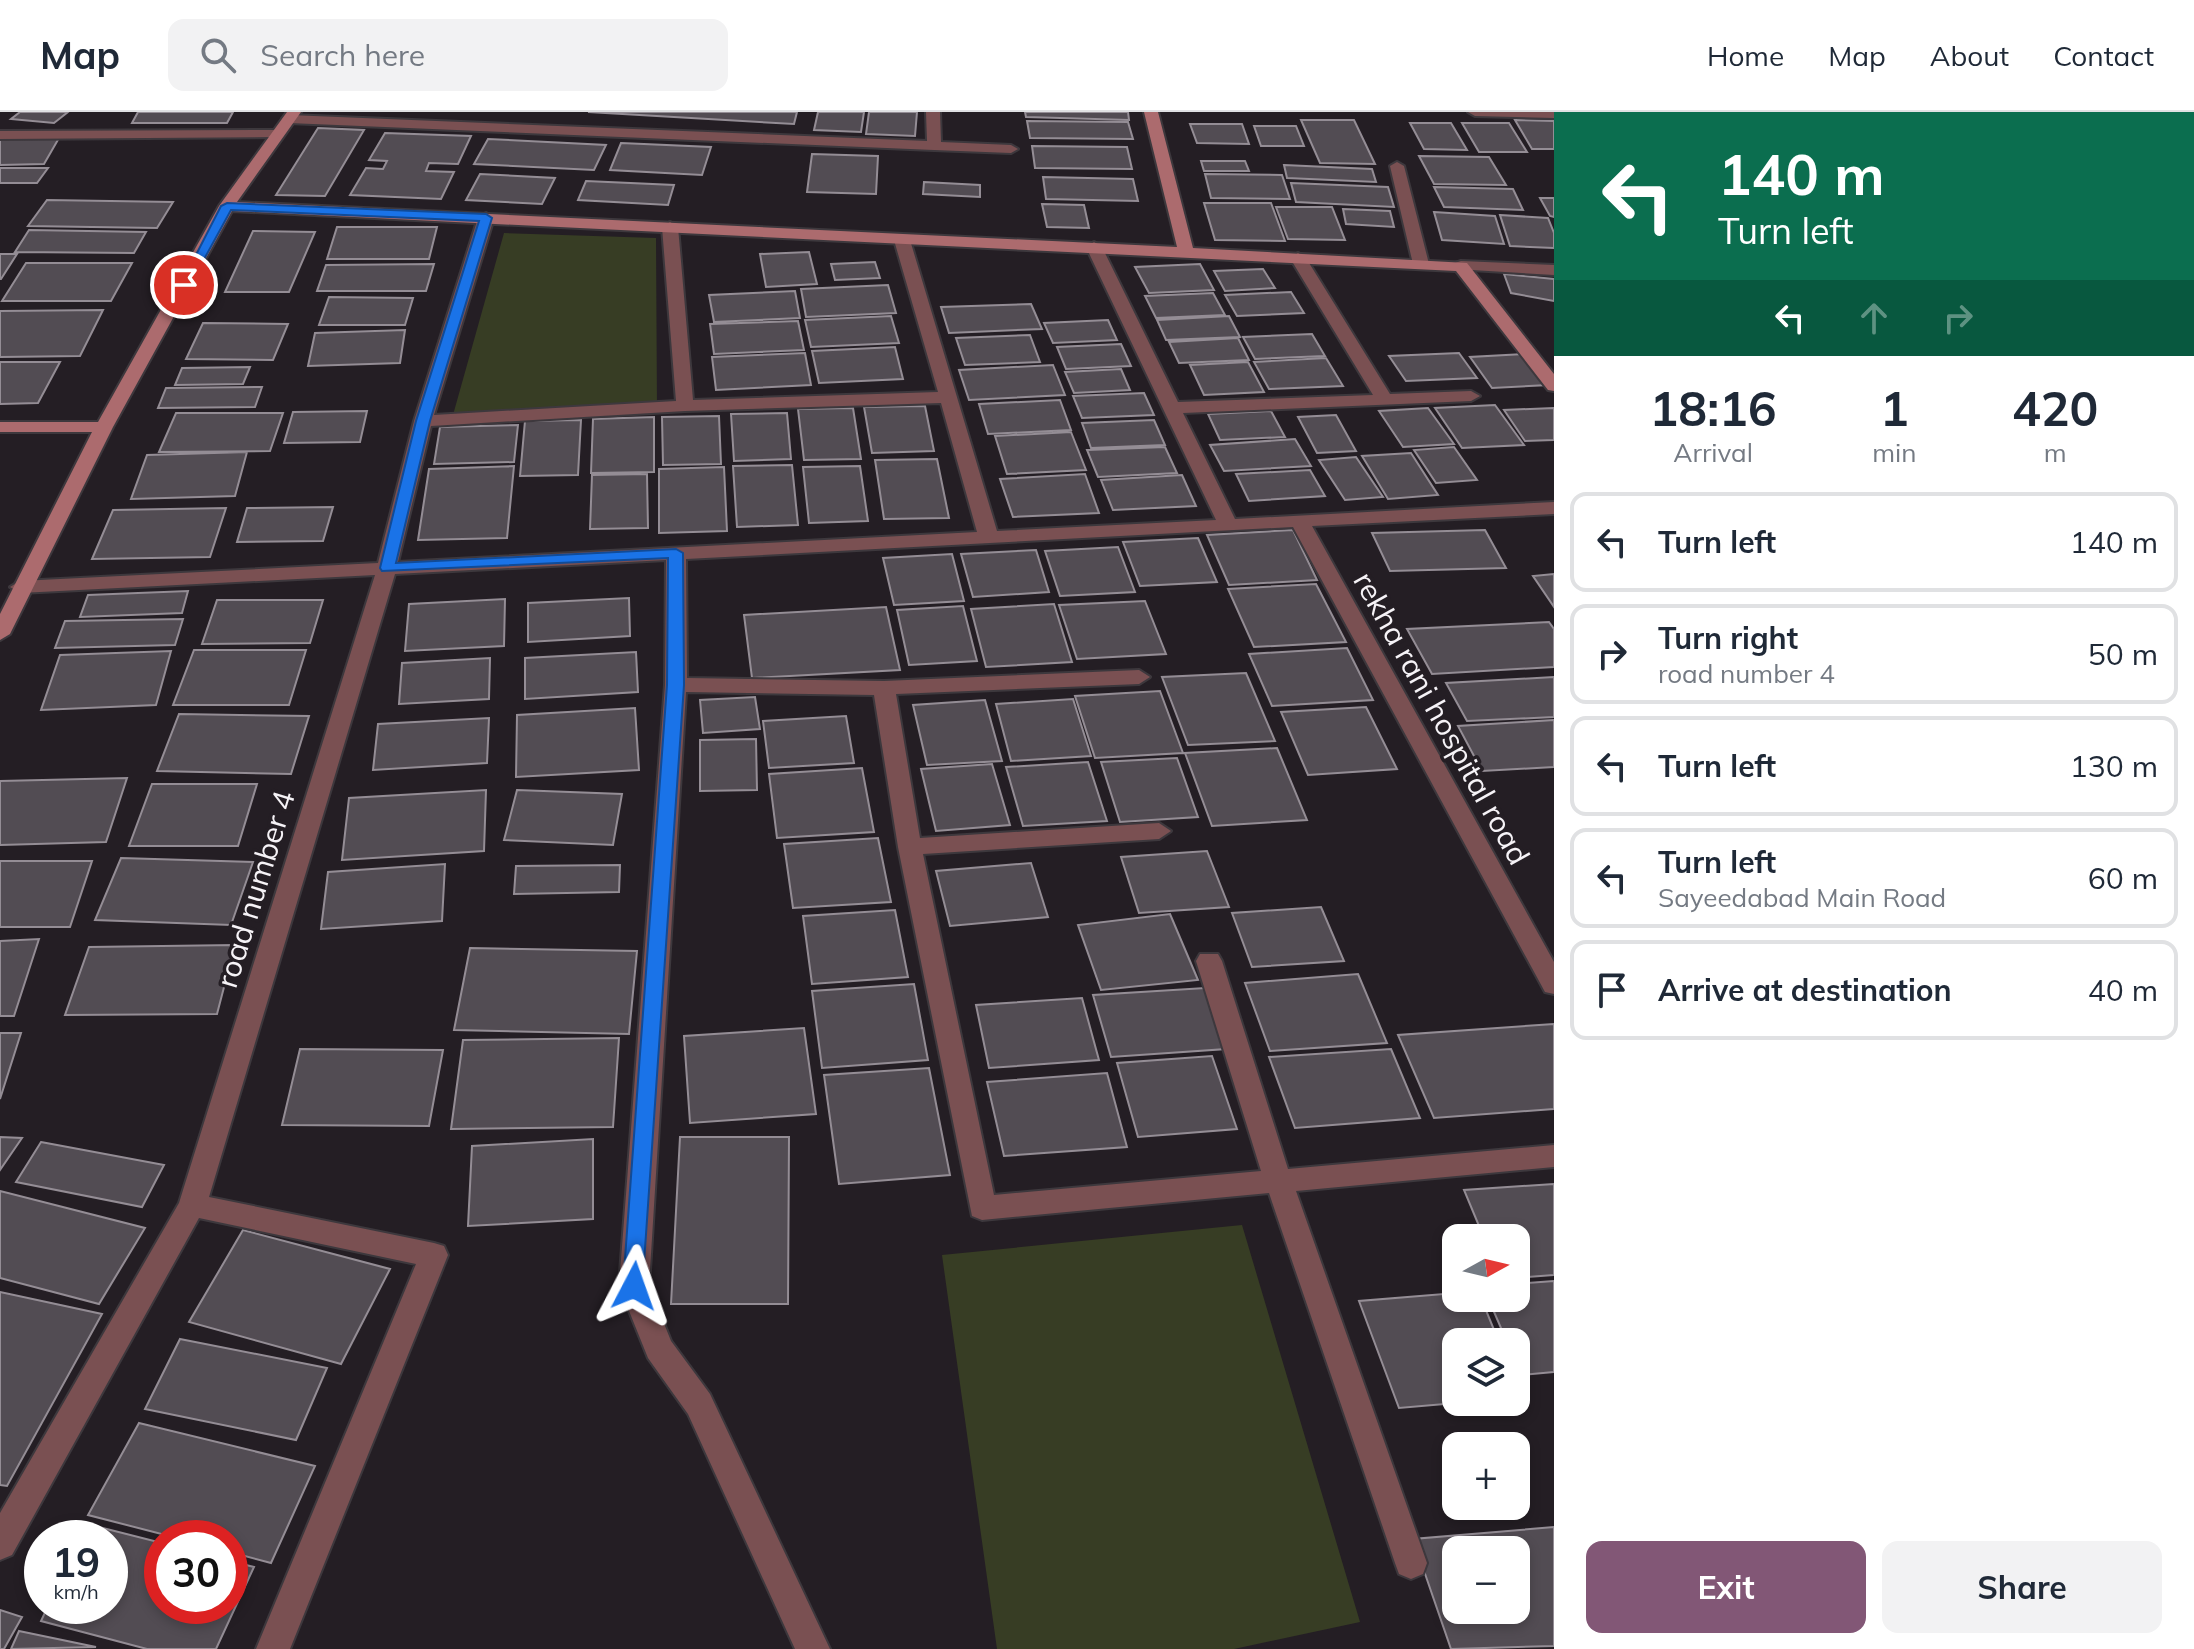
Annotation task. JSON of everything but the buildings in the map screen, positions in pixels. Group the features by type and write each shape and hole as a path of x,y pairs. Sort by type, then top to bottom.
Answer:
{"street":[{"path":"933,112 934,146"},
{"path":"1151,112 1186,252"},
{"path":"1475,112 1554,114"},
{"path":"0,634 20,587 104,427 227,206 276,133 292,116 1011,149"},
{"path":"0,135 276,133"},
{"path":"1397,166 1421,264"},
{"path":"227,206 1554,270"},
{"name":"road number 4","path":"0,1544 192,1205 387,568 423,421 486,218"},
{"path":"670,227 685,406"},
{"path":"902,240 989,538"},
{"path":"1094,247 1229,527"},
{"path":"1298,258 1386,401"},
{"path":"1461,266 1554,386"},
{"path":"1172,408 1471,396"},
{"path":"423,421 685,406 948,397"},
{"path":"0,427 104,427"},
{"path":"20,587 1554,508"},
{"name":"rekha rani hospital road","path":"1300,522 1554,985"},
{"path":"676,553 676,685 634,1286 659,1349 699,1404 813,1649"},
{"path":"676,685 884,688 1139,677"},
{"path":"884,688 910,847 982,1208 1554,1156"},
{"path":"910,847 1159,831"},
{"path":"1209,961 1279,1183 1411,1563"},
{"path":"192,1205 434,1255 273,1649"}],"green space":[{"path":"504,233 656,238 657,410 453,415"},
{"path":"1242,1225 1360,1622 1234,1649 997,1649 942,1255"}],"route":[{"path":"184,285 227,206 486,218 423,421 387,568 676,553 676,685 634,1286"}]}
